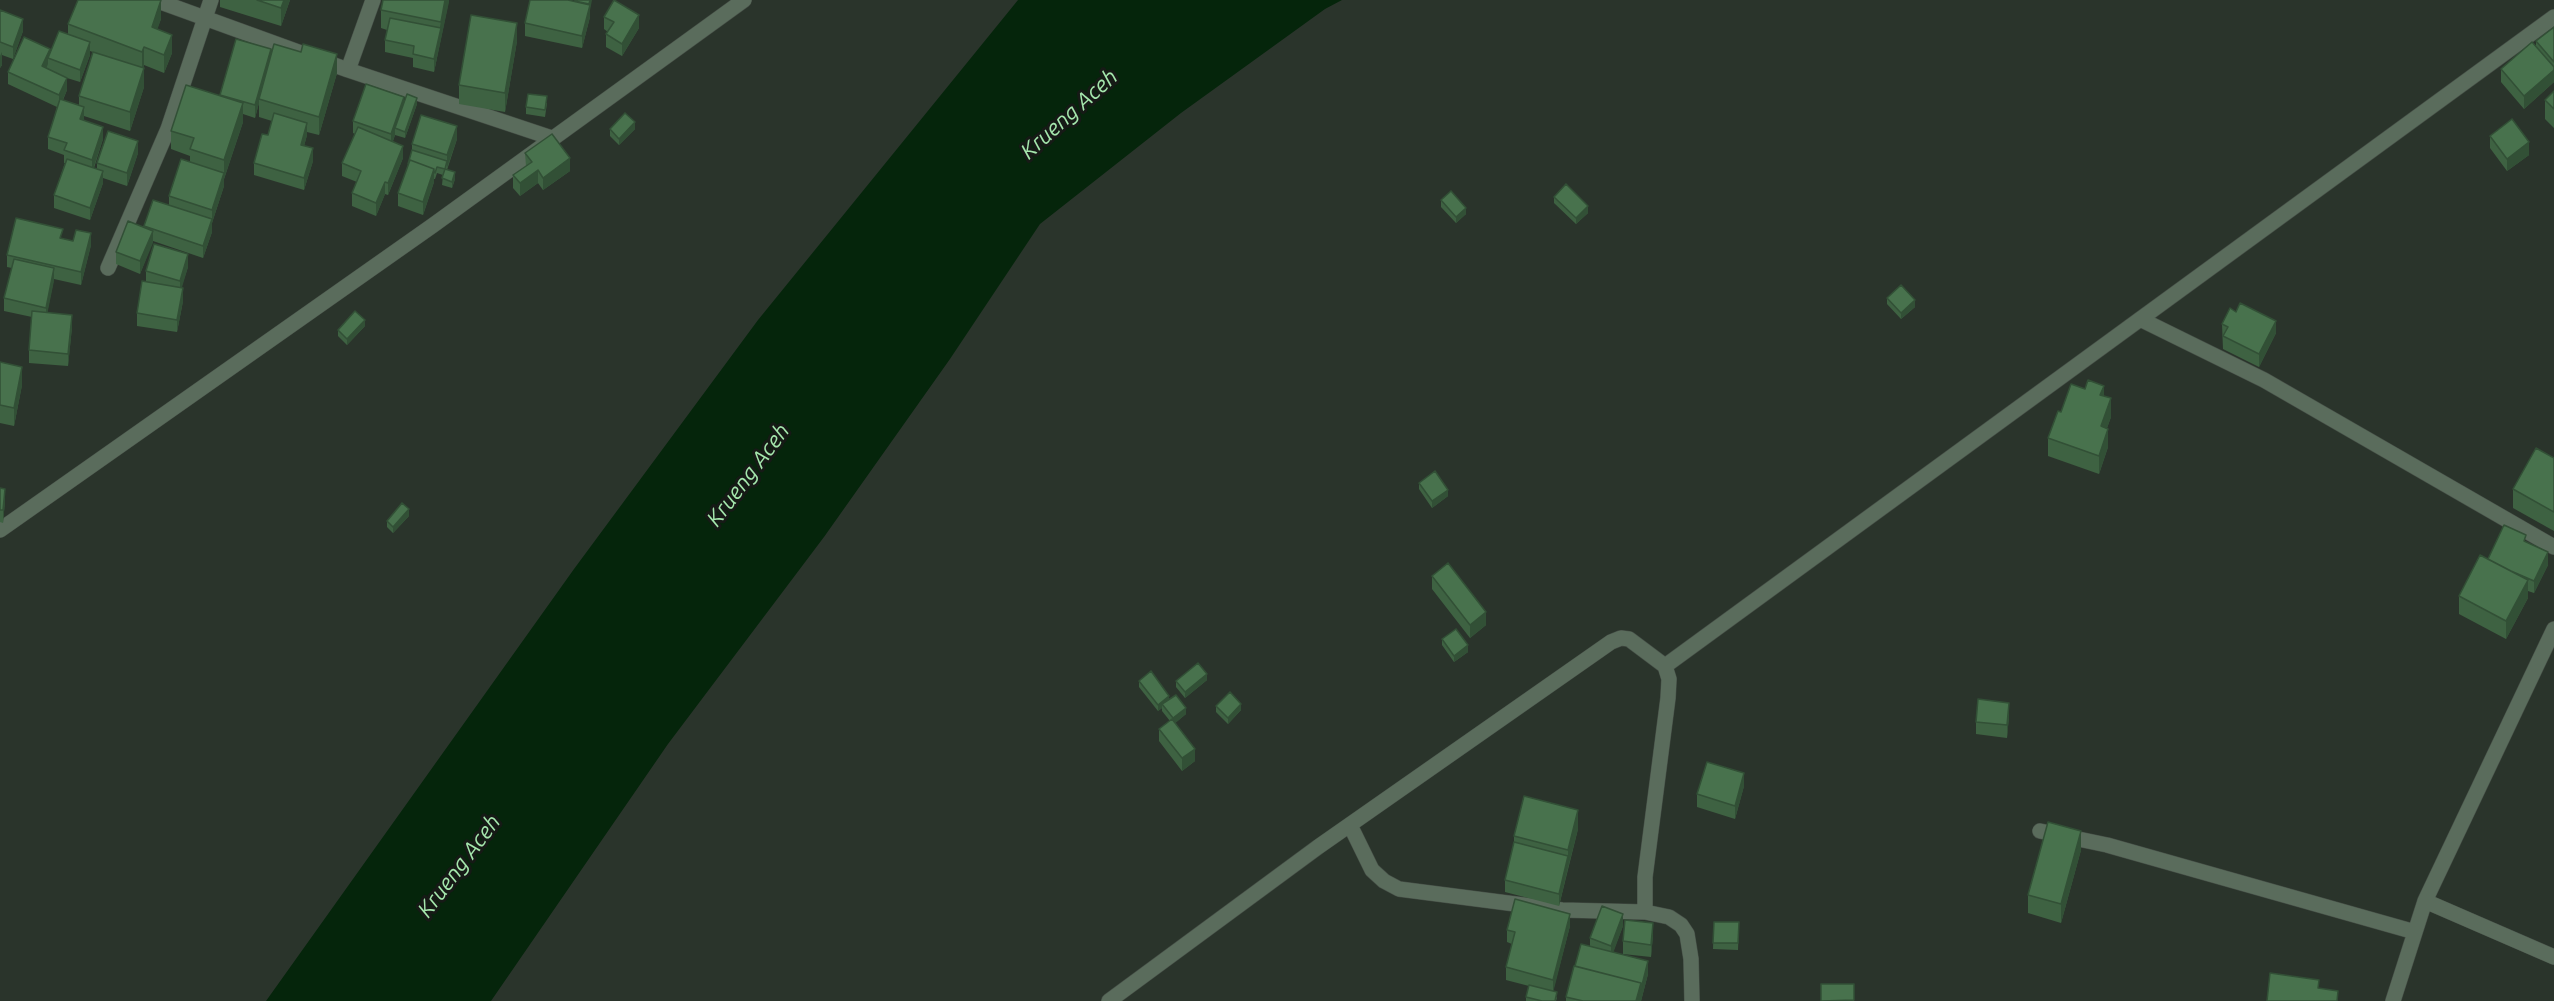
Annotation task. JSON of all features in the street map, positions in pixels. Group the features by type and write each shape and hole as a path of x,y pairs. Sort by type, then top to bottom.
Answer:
{"street":[{"path":"155,0 348,69 552,138"},
{"path":"108,268 168,129 211,0"},
{"path":"348,69 373,0"},
{"path":"0,530 432,226 744,0"},
{"path":"1665,666 2554,17"},
{"path":"2140,319 2264,380 2554,547"},
{"path":"2393,1001 2425,901 2554,628"},
{"path":"1109,1001 1350,825 1611,642 1621,638 1629,639 1665,666 1669,679 1645,877 1645,912"},
{"path":"1350,825 1372,870 1384,881 1400,889 1562,910 1645,912 1669,917 1681,925 1687,934 1691,959 1692,1001"},
{"path":"2040,831 2107,845 2415,932"},
{"path":"2425,901 2554,957"}],"water":[{"name":"Krueng Aceh","path":"1018,0 1342,0 1325,9 1181,113 1040,224 950,359 824,537 668,744 491,1001 266,1001 574,569 758,320"}],"building":[{"path":"78,0 161,0 152,27 172,35 164,55 144,47 142,52 68,24"},
{"path":"257,0 284,0 281,8"},
{"path":"383,0 445,0 441,22 381,10"},
{"path":"530,0 568,0 590,5 582,36 525,23"},
{"path":"575,0 590,0 589,4"},
{"path":"614,0 639,15 622,44 606,34 614,22 604,17"},
{"path":"0,10 23,19 13,47 0,42"},
{"path":"471,15 517,23 505,93 459,85"},
{"path":"390,18 441,28 434,59 413,54 414,46 385,40"},
{"path":"2554,27 2554,62 2536,41"},
{"path":"59,31 90,42 80,70 48,58"},
{"path":"24,37 50,49 42,66 67,78 59,95 8,72"},
{"path":"236,39 271,49 255,105 220,95"},
{"path":"2532,42 2554,67 2554,70 2524,96 2501,69"},
{"path":"274,44 301,52 303,44 337,54 319,117 259,99"},
{"path":"93,52 144,68 130,112 79,96"},
{"path":"366,84 404,97 391,134 353,121"},
{"path":"186,85 243,103 224,160 190,149 194,138 171,131"},
{"path":"2554,91 2554,109 2545,100"},
{"path":"407,94 417,98 405,132 395,128"},
{"path":"528,94 547,96 545,110 526,107"},
{"path":"60,99 84,107 80,119 103,127 92,160 64,150 67,143 48,137"},
{"path":"274,113 307,123 301,145 313,148 304,178 254,163 262,134 268,135"},
{"path":"625,113 635,122 619,139 610,129"},
{"path":"421,115 457,126 447,155 412,144"},
{"path":"2512,119 2529,142 2507,159 2490,136"},
{"path":"358,127 403,146 388,183 385,182 376,203 352,193 361,171 342,163"},
{"path":"108,131 138,141 127,173 97,163"},
{"path":"552,134 570,158 543,178 538,170 520,183 513,175 532,162 525,153"},
{"path":"412,150 447,161 445,169 437,167 435,173 434,169 410,160 408,164"},
{"path":"67,159 103,171 90,208 54,195"},
{"path":"181,159 224,173 212,210 169,196"},
{"path":"410,160 434,169 423,202 398,193"},
{"path":"445,169 455,172 452,182 442,178"},
{"path":"1566,184 1588,206 1576,218 1554,197"},
{"path":"1451,191 1466,208 1456,217 1441,200"},
{"path":"153,200 212,219 203,246 144,226"},
{"path":"16,218 63,229 60,238 73,241 76,230 91,233 81,272 7,255"},
{"path":"128,221 153,231 140,261 116,252"},
{"path":"154,244 188,254 180,281 146,271"},
{"path":"14,259 54,268 46,308 4,298"},
{"path":"142,281 183,288 177,320 137,313"},
{"path":"1901,285 1915,300 1901,313 1887,298"},
{"path":"2240,303 2276,321 2259,354 2223,336 2228,327 2222,324 2230,308 2236,312"},
{"path":"32,311 72,315 68,354 29,350"},
{"path":"355,311 365,320 347,339 338,330"},
{"path":"0,362 22,367 14,408 0,405"},
{"path":"2088,380 2104,386 2100,395 2111,398 2101,426 2108,429 2099,456 2048,438 2071,384 2085,389"},
{"path":"2536,448 2554,458 2554,512 2513,489"},
{"path":"1435,471 1448,490 1432,501 1419,483"},
{"path":"0,488 5,489 3,510 0,510"},
{"path":"402,503 409,509 393,527 387,521"},
{"path":"2504,525 2526,535 2524,541 2548,552 2534,581 2488,559"},
{"path":"2480,555 2528,580 2506,621 2459,596"},
{"path":"1448,563 1486,612 1470,625 1432,576"},
{"path":"1456,629 1468,645 1454,656 1442,639"},
{"path":"1198,663 1207,674 1185,692 1176,681"},
{"path":"1151,671 1169,696 1158,705 1139,681"},
{"path":"1230,692 1241,704 1228,718 1216,706"},
{"path":"1176,695 1186,708 1173,718 1162,704"},
{"path":"1978,699 2009,703 2007,725 1976,722"},
{"path":"1172,719 1195,749 1182,758 1159,729"},
{"path":"1707,762 1744,773 1735,806 1697,794"},
{"path":"1524,796 1578,810 1568,850 1514,836"},
{"path":"2048,822 2081,831 2061,904 2028,895"},
{"path":"1514,842 1568,856 1559,894 1505,880"},
{"path":"1515,899 1570,914 1553,980 1506,967 1515,932 1507,930"},
{"path":"1602,906 1623,914 1611,946 1590,938"},
{"path":"1625,920 1653,923 1651,945 1623,941"},
{"path":"1714,922 1739,922 1738,943 1713,943"},
{"path":"1581,944 1648,961 1641,989 1641,983 1575,966"},
{"path":"1574,966 1641,983 1636,1001 1583,1001 1566,997"},
{"path":"2270,973 2319,980 2318,988 2338,991 2337,1001 2267,1001"},
{"path":"1821,984 1854,984 1854,1000 1821,1001"},
{"path":"1529,985 1557,992 1555,1001 1526,997"}]}
